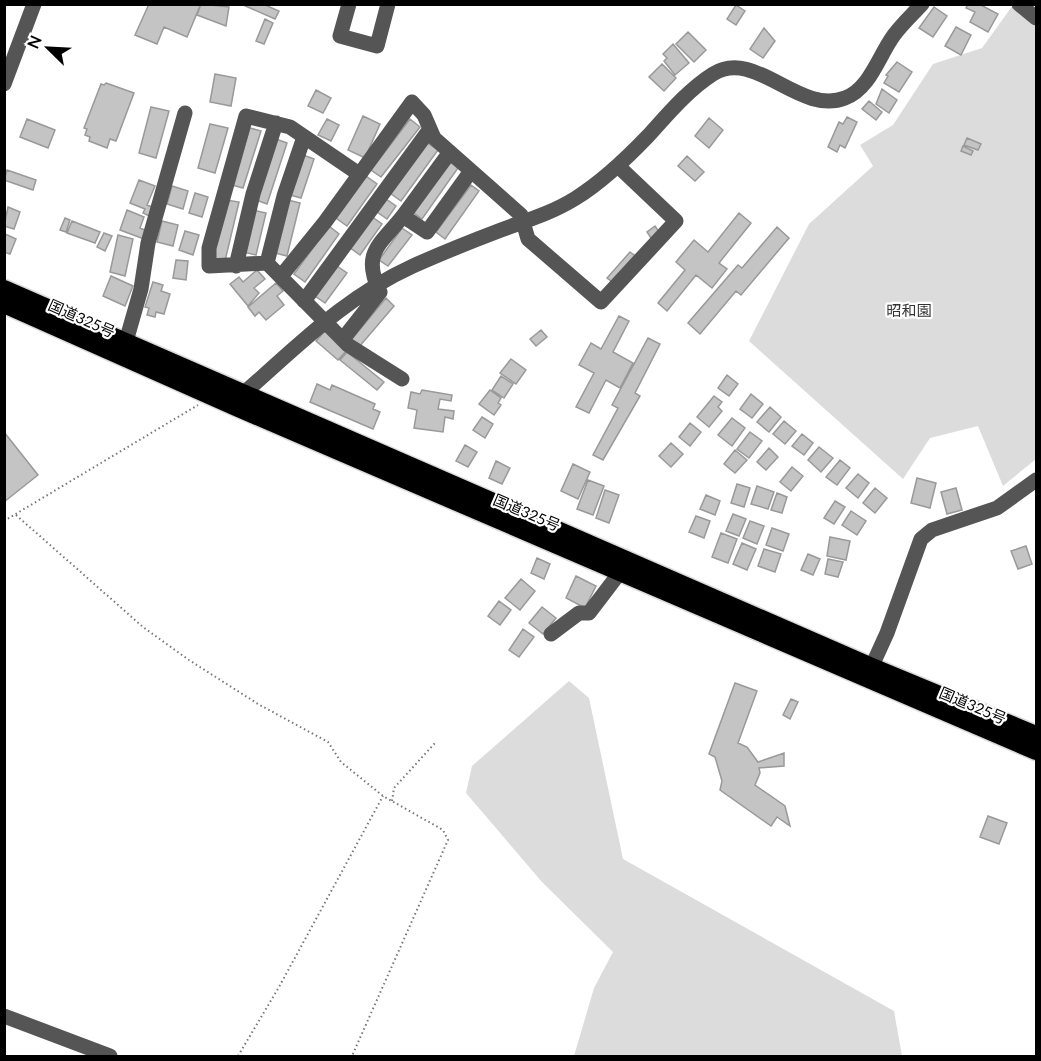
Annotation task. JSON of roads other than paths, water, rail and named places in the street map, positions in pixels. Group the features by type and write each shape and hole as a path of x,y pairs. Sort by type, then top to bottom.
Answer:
{"highway":[{"name":"国道325号","path":"4,289 124,348 621,571 869,673 1036,735"},
{"name":"国道325号","path":"4,304 124,348"},
{"name":"国道325号","path":"240,400 869,673 1036,751"}],"street":[{"path":"4,84 34,4"},
{"path":"349,4 340,36 376,46 388,4"},
{"path":"240,400 343,305 413,266 552,213 618,166 680,101 714,73 729,67 744,67 799,94 825,101 845,98 862,87 894,34 921,4"},
{"path":"1019,4 1036,18"},
{"path":"282,275 325,222 412,102 424,115 434,138 521,215 528,239 602,303 676,220 618,166"},
{"path":"124,348 141,289 148,243 185,113"},
{"path":"359,174 290,127 246,116 209,248 209,266 267,263 282,275 342,339 402,379"},
{"path":"236,266 253,194 276,123"},
{"path":"304,301 430,129"},
{"path":"267,263 304,137"},
{"path":"342,339 380,292 370,265 373,254 450,152"},
{"path":"403,216 427,232 471,171"},
{"path":"869,673 921,539 932,530 997,508 1036,480"},
{"path":"551,634 579,613 588,613 621,571"},
{"path":"4,1016 110,1056"}],"park label":[{"name":"昭和園","path":"909,310"}]}
